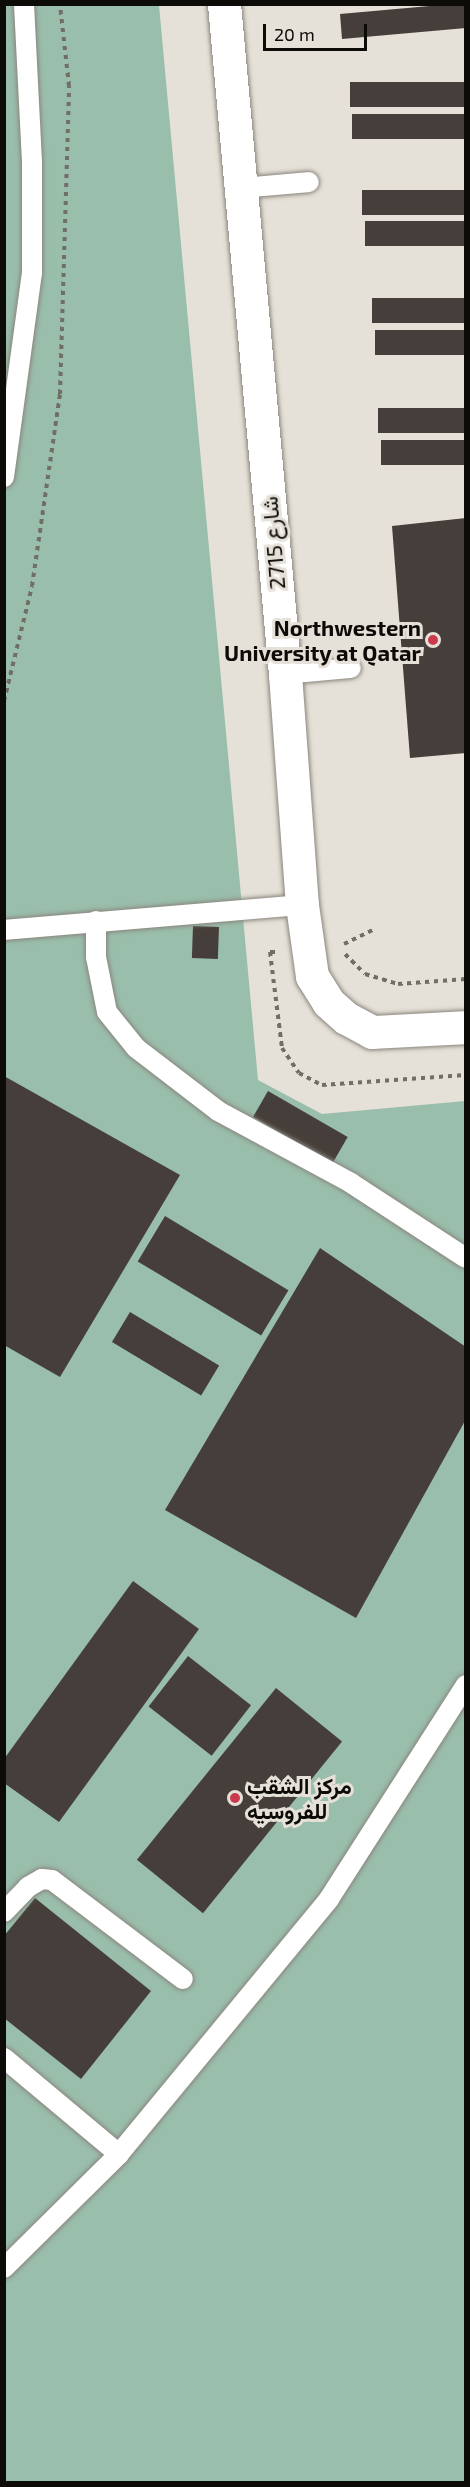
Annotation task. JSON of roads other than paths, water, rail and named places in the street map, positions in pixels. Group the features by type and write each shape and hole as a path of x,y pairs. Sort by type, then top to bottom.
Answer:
{"street":[{"name":"شارع 2715","path":"224,4 285,674 302,905 312,976 328,1002 346,1018 372,1032 465,1027"}],"lane":[{"path":"4,477 10,404 32,273 32,162 24,4"},
{"path":"241,188 309,182"},
{"path":"285,674 351,668"},
{"path":"4,930 302,905"},
{"path":"96,921 96,957 107,1012 136,1048 218,1111 351,1183 465,1258"},
{"path":"4,2268 119,2154 329,1899 465,1685"},
{"path":"4,1912 28,1887 42,1879 52,1880 183,1979"},
{"path":"4,2058 119,2154"}],"place":[{"name":"Northwestern University at Qatar","path":"433,640"},
{"name":"مركز الشقب للفروسيه","path":"235,1798"}]}
